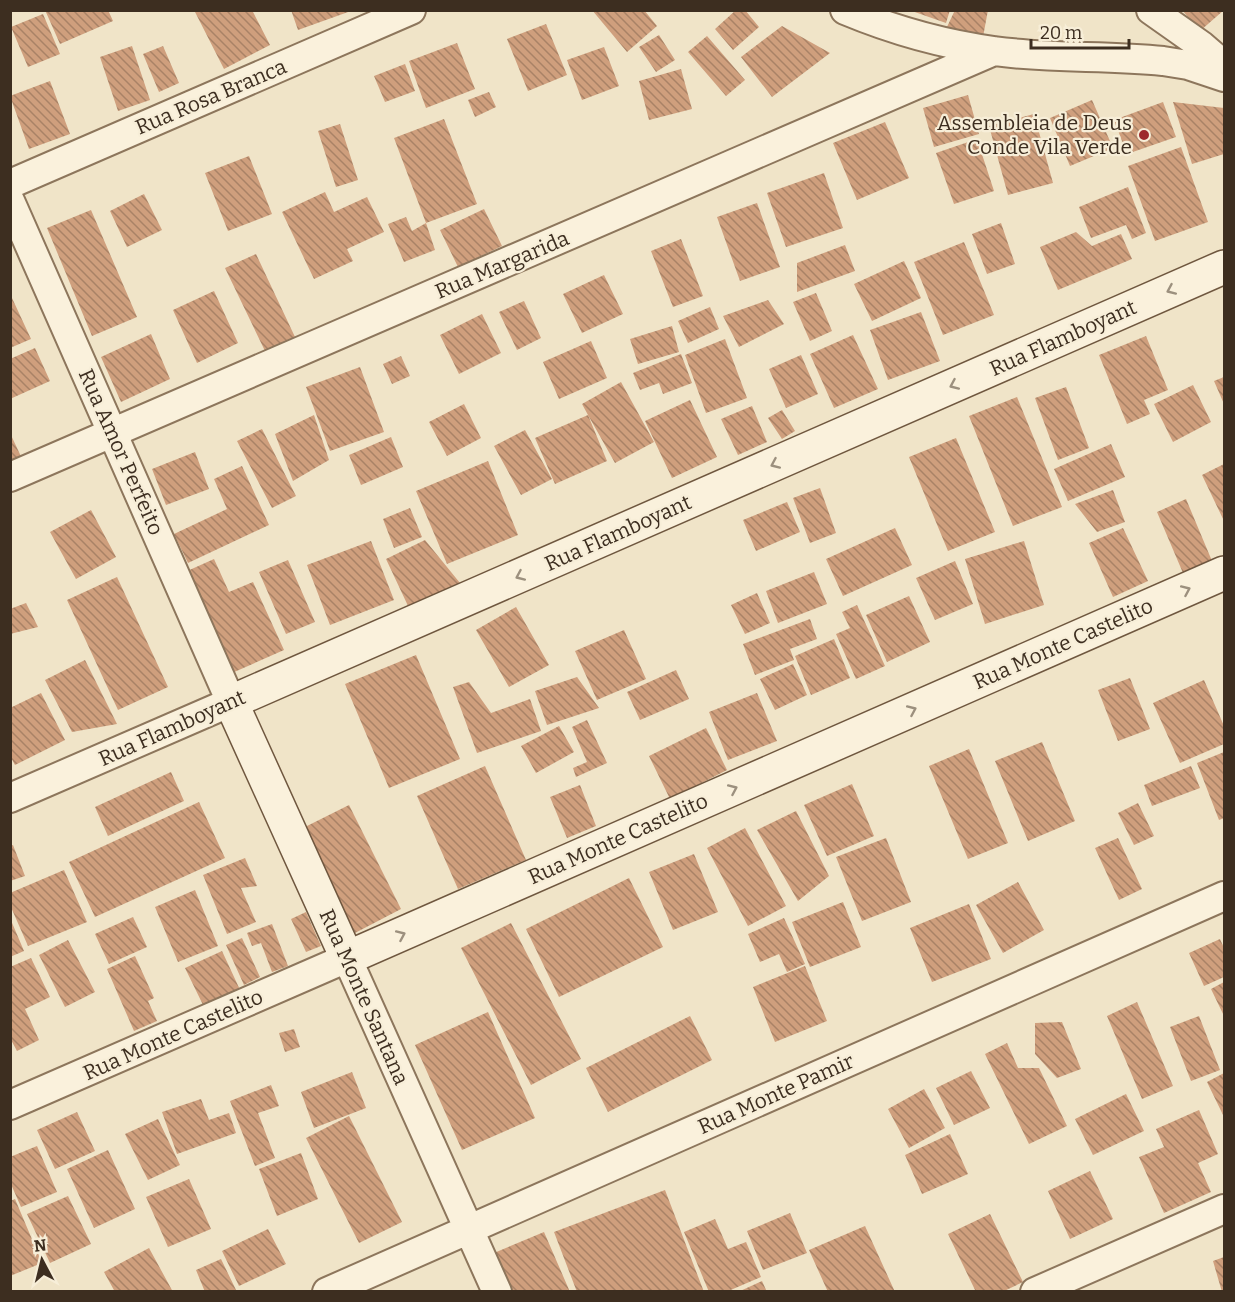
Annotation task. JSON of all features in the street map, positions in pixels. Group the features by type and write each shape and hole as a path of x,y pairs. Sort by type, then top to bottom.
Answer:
{"street":[{"name":"Rua Rosa Branca","path":"10,184 411,10"},
{"path":"845,10 936,41 994,51 1163,61 1188,65 1224,77"},
{"path":"1151,10 1203,46 1224,65"},
{"name":"Rua Margarida","path":"10,477 994,51"},
{"name":"Rua Amor Perfeito","path":"10,201 231,702"},
{"name":"Rua Flamboyant","path":"10,798 1224,267"},
{"name":"Rua Monte Castelito","path":"10,1106 1224,573"},
{"name":"Rua Monte Santana","path":"231,702 497,1292"},
{"name":"Rua Monte Pamir","path":"327,1292 1224,896"},
{"path":"1035,1292 1224,1209"}],"building":[{"path":"45,10 108,10 113,21 60,44"},
{"path":"194,10 252,10 270,45 224,69"},
{"path":"291,10 351,10 351,11 298,30"},
{"path":"592,10 644,10 657,26 627,52"},
{"path":"736,10 745,10 759,27 733,50 715,29"},
{"path":"909,10 950,10 946,23"},
{"path":"955,10 988,10 983,37 946,29"},
{"path":"1182,10 1224,10 1200,31"},
{"path":"43,14 60,54 28,67 11,27"},
{"path":"546,24 567,75 528,91 507,39"},
{"path":"782,26 830,53 772,97 741,57"},
{"path":"659,35 675,60 656,72 639,47"},
{"path":"707,36 745,80 726,96 688,52"},
{"path":"457,43 475,89 426,108 409,61"},
{"path":"132,46 150,100 118,111 100,57"},
{"path":"163,46 179,83 159,92 143,54"},
{"path":"604,47 619,86 582,100 567,60"},
{"path":"405,64 415,91 385,102 374,76"},
{"path":"681,69 692,109 649,120 639,81"},
{"path":"50,81 70,134 29,149 10,96"},
{"path":"489,92 496,107 475,117 468,100"},
{"path":"968,95 979,134 934,147 923,108"},
{"path":"1092,100 1113,148 1070,166 1050,118"},
{"path":"1163,102 1176,137 1127,154 1114,120"},
{"path":"1173,102 1224,108 1224,154 1192,164"},
{"path":"1034,114 1053,183 1008,195 989,126"},
{"path":"444,119 477,204 426,223 394,138"},
{"path":"885,122 909,178 857,200 833,143"},
{"path":"340,124 358,180 336,187 318,131"},
{"path":"977,139 994,191 954,204 936,153"},
{"path":"1181,147 1208,222 1155,241 1128,166"},
{"path":"249,156 272,214 228,231 205,173"},
{"path":"824,173 843,228 786,247 767,193"},
{"path":"1128,187 1146,233 1132,239 1126,225 1091,238 1079,207"},
{"path":"325,192 334,212 367,197 384,232 347,249 353,261 314,279 282,212"},
{"path":"144,194 162,230 127,247 110,211"},
{"path":"757,203 780,267 740,281 717,217"},
{"path":"484,209 502,246 458,267 440,230"},
{"path":"91,210 137,317 92,336 47,228"},
{"path":"406,217 412,231 426,223 435,250 404,262 388,224"},
{"path":"1001,223 1015,264 987,274 972,234"},
{"path":"1076,232 1092,246 1121,234 1132,259 1058,290 1040,247"},
{"path":"681,239 703,296 673,307 651,251"},
{"path":"964,242 994,315 943,335 914,262"},
{"path":"845,245 855,271 797,292 797,263"},
{"path":"256,254 295,337 265,351 225,268"},
{"path":"904,261 921,298 872,321 854,284"},
{"path":"604,275 623,314 582,333 563,294"},
{"path":"214,291 238,343 197,363 173,310"},
{"path":"816,293 832,331 810,341 793,302"},
{"path":"12,298 31,339 10,348 10,299"},
{"path":"768,300 784,324 739,347 723,316"},
{"path":"524,301 541,338 517,350 499,312"},
{"path":"710,307 719,329 688,343 678,321"},
{"path":"921,312 940,361 888,380 870,330"},
{"path":"482,314 501,353 459,374 440,335"},
{"path":"672,326 679,352 638,364 630,339"},
{"path":"151,334 170,379 121,402 101,357"},
{"path":"853,335 878,389 834,408 810,354"},
{"path":"1146,336 1168,390 1144,400 1150,414 1127,424 1099,355"},
{"path":"725,339 747,398 706,413 685,355"},
{"path":"591,341 607,378 559,399 543,362"},
{"path":"35,348 50,381 10,399 10,359"},
{"path":"681,354 692,383 663,394 659,383 640,390 633,373"},
{"path":"801,355 818,394 786,408 769,369"},
{"path":"401,356 410,376 392,384 383,364"},
{"path":"360,367 384,432 330,451 306,387"},
{"path":"1224,377 1224,404 1214,381"},
{"path":"621,382 654,442 615,463 582,404"},
{"path":"1193,385 1211,422 1173,442 1154,404"},
{"path":"1066,387 1089,448 1058,460 1035,398"},
{"path":"1017,397 1062,507 1013,526 969,416"},
{"path":"690,400 717,457 672,478 645,421"},
{"path":"464,404 481,438 447,456 429,422"},
{"path":"752,406 767,442 738,455 721,419"},
{"path":"782,410 795,431 782,439 768,418"},
{"path":"314,415 329,460 293,481 275,434"},
{"path":"588,415 607,461 555,484 535,438"},
{"path":"262,429 296,496 272,508 237,441"},
{"path":"525,430 552,479 521,495 494,446"},
{"path":"10,433 25,465 10,471"},
{"path":"391,437 403,467 361,485 349,455"},
{"path":"956,438 995,532 948,551 909,457"},
{"path":"1111,444 1125,477 1068,501 1054,469"},
{"path":"195,452 209,489 166,505 152,469"},
{"path":"488,461 518,535 447,564 416,491"},
{"path":"1224,464 1224,521 1202,475"},
{"path":"242,466 269,525 188,563 174,534 227,509 214,479"},
{"path":"820,488 836,533 810,543 793,498"},
{"path":"1113,490 1125,522 1097,532 1075,504"},
{"path":"1186,499 1212,561 1183,573 1157,512"},
{"path":"787,502 800,532 756,551 743,520"},
{"path":"410,508 422,537 394,548 383,519"},
{"path":"91,510 116,557 76,579 50,532"},
{"path":"895,528 912,565 843,596 826,559"},
{"path":"1123,528 1148,581 1113,597 1089,543"},
{"path":"425,540 460,583 409,608 386,559"},
{"path":"371,541 394,600 330,625 307,565"},
{"path":"1024,541 1044,605 985,624 965,559"},
{"path":"214,559 229,592 253,582 284,650 232,673 185,572"},
{"path":"288,560 315,622 286,634 259,572"},
{"path":"955,561 973,604 935,620 916,578"},
{"path":"814,572 827,604 778,623 766,591"},
{"path":"117,577 168,687 118,710 67,600"},
{"path":"757,593 770,623 745,634 731,605"},
{"path":"909,596 930,642 887,662 866,615"},
{"path":"26,603 38,627 10,634 10,609"},
{"path":"857,605 885,666 856,679 836,634 850,628 842,612"},
{"path":"516,607 549,665 509,687 476,630"},
{"path":"810,619 817,639 790,649 794,660 755,675 743,644"},
{"path":"624,630 646,679 597,700 575,651"},
{"path":"834,639 850,678 811,695 795,656"},
{"path":"416,655 460,759 389,788 345,684"},
{"path":"85,660 117,724 72,732 45,680"},
{"path":"793,664 807,695 775,710 760,679"},
{"path":"676,670 689,699 640,720 627,692"},
{"path":"577,677 599,708 547,725 535,691"},
{"path":"1130,678 1150,729 1118,741 1098,690"},
{"path":"1204,680 1224,726 1224,744 1180,763 1153,703"},
{"path":"469,682 491,713 530,699 541,731 477,753 453,687"},
{"path":"41,693 65,740 15,765 10,756 10,708"},
{"path":"757,693 777,741 728,760 709,712"},
{"path":"587,720 607,763 576,777 573,768 587,762 572,727"},
{"path":"559,726 574,752 536,773 521,746"},
{"path":"706,728 727,770 670,799 649,756"},
{"path":"1042,742 1075,821 1028,841 995,761"},
{"path":"969,749 1008,843 968,859 929,766"},
{"path":"1224,752 1224,818 1219,820 1197,763"},
{"path":"485,766 526,860 458,889 417,796"},
{"path":"1191,766 1200,788 1152,806 1144,785"},
{"path":"171,772 184,801 108,836 95,807"},
{"path":"852,784 874,836 827,856 804,805"},
{"path":"580,785 596,826 567,838 550,797"},
{"path":"199,802 225,858 95,917 69,862"},
{"path":"1138,803 1154,836 1134,845 1118,813"},
{"path":"349,805 401,909 355,933 303,828"},
{"path":"796,811 829,876 798,901 757,830"},
{"path":"745,828 786,906 748,926 707,848"},
{"path":"886,838 911,902 862,921 836,857"},
{"path":"1118,838 1142,889 1119,900 1095,848"},
{"path":"13,845 25,876 10,881 10,846"},
{"path":"694,854 718,912 673,930 649,872"},
{"path":"245,858 257,886 241,888 256,922 227,934 203,875"},
{"path":"64,870 87,922 28,946 10,905 10,893"},
{"path":"629,878 663,947 559,997 526,929"},
{"path":"1018,882 1044,930 1003,953 976,905"},
{"path":"195,890 218,946 178,962 155,907"},
{"path":"843,902 861,947 810,967 792,922"},
{"path":"969,904 991,959 932,982 910,928"},
{"path":"306,912 321,946 306,952 291,919"},
{"path":"133,917 147,947 109,964 95,934"},
{"path":"10,918 24,951 10,957"},
{"path":"784,918 805,964 787,972 779,954 760,962 748,934"},
{"path":"511,923 581,1059 531,1085 461,948"},
{"path":"272,924 288,966 272,972 261,943 252,946 247,933"},
{"path":"242,938 260,977 244,985 226,945"},
{"path":"1220,939 1224,948 1224,977 1204,986 1189,953"},
{"path":"68,940 95,992 65,1007 39,955"},
{"path":"222,951 241,992 205,1009 185,968"},
{"path":"135,956 154,998 148,1001 157,1021 134,1031 107,969"},
{"path":"31,958 50,997 25,1009 39,1040 17,1051 10,1038 10,967"},
{"path":"805,966 827,1021 775,1042 753,987"},
{"path":"1224,982 1224,1016 1211,989"},
{"path":"1137,1002 1173,1086 1142,1099 1107,1016"},
{"path":"488,1012 535,1118 462,1150 415,1045"},
{"path":"690,1016 712,1060 608,1112 586,1068"},
{"path":"1199,1016 1220,1070 1191,1081 1170,1027"},
{"path":"1062,1022 1081,1069 1057,1078 1035,1054 1035,1023"},
{"path":"294,1029 300,1047 285,1052 279,1033"},
{"path":"1007,1043 1018,1068 1039,1068 1067,1126 1029,1144 985,1054"},
{"path":"971,1071 990,1108 954,1125 936,1088"},
{"path":"352,1072 366,1108 314,1128 301,1092"},
{"path":"1224,1073 1224,1117 1207,1082"},
{"path":"271,1085 279,1106 258,1113 275,1158 255,1166 230,1101"},
{"path":"924,1089 945,1128 909,1148 888,1109"},
{"path":"1126,1094 1144,1131 1093,1155 1075,1119"},
{"path":"201,1099 209,1120 229,1113 236,1133 177,1154 162,1112"},
{"path":"1199,1110 1218,1154 1198,1163 1211,1192 1164,1213 1139,1157 1164,1147 1156,1129"},
{"path":"77,1112 95,1151 55,1169 37,1130"},
{"path":"349,1116 402,1222 359,1243 306,1138"},
{"path":"158,1119 180,1165 148,1180 125,1134"},
{"path":"950,1134 968,1174 922,1194 905,1155"},
{"path":"37,1146 57,1192 21,1207 10,1182 10,1157"},
{"path":"108,1150 135,1209 94,1228 67,1169"},
{"path":"301,1153 318,1199 277,1216 259,1169"},
{"path":"1090,1171 1113,1219 1070,1239 1048,1191"},
{"path":"189,1179 211,1229 168,1247 146,1197"},
{"path":"665,1190 704,1292 577,1292 554,1232"},
{"path":"68,1196 91,1244 50,1263 27,1214"},
{"path":"15,1199 42,1263 10,1276 10,1201"},
{"path":"790,1213 807,1253 763,1270 747,1231"},
{"path":"990,1214 1023,1282 1002,1292 976,1292 948,1234"},
{"path":"715,1219 728,1249 746,1242 761,1277 726,1292 709,1292 684,1232"},
{"path":"865,1226 895,1292 828,1292 809,1250"},
{"path":"268,1229 286,1264 239,1286 222,1251"},
{"path":"544,1232 570,1292 510,1292 494,1253"},
{"path":"149,1248 173,1292 115,1292 104,1272"},
{"path":"1224,1257 1224,1292 1222,1292 1213,1261"},
{"path":"221,1259 237,1292 205,1292 196,1270"},
{"path":"762,1281 767,1292 738,1292"}],"place":[{"name":"Assembleia de Deus Conde Vila Verde","path":"1144,135"}]}
